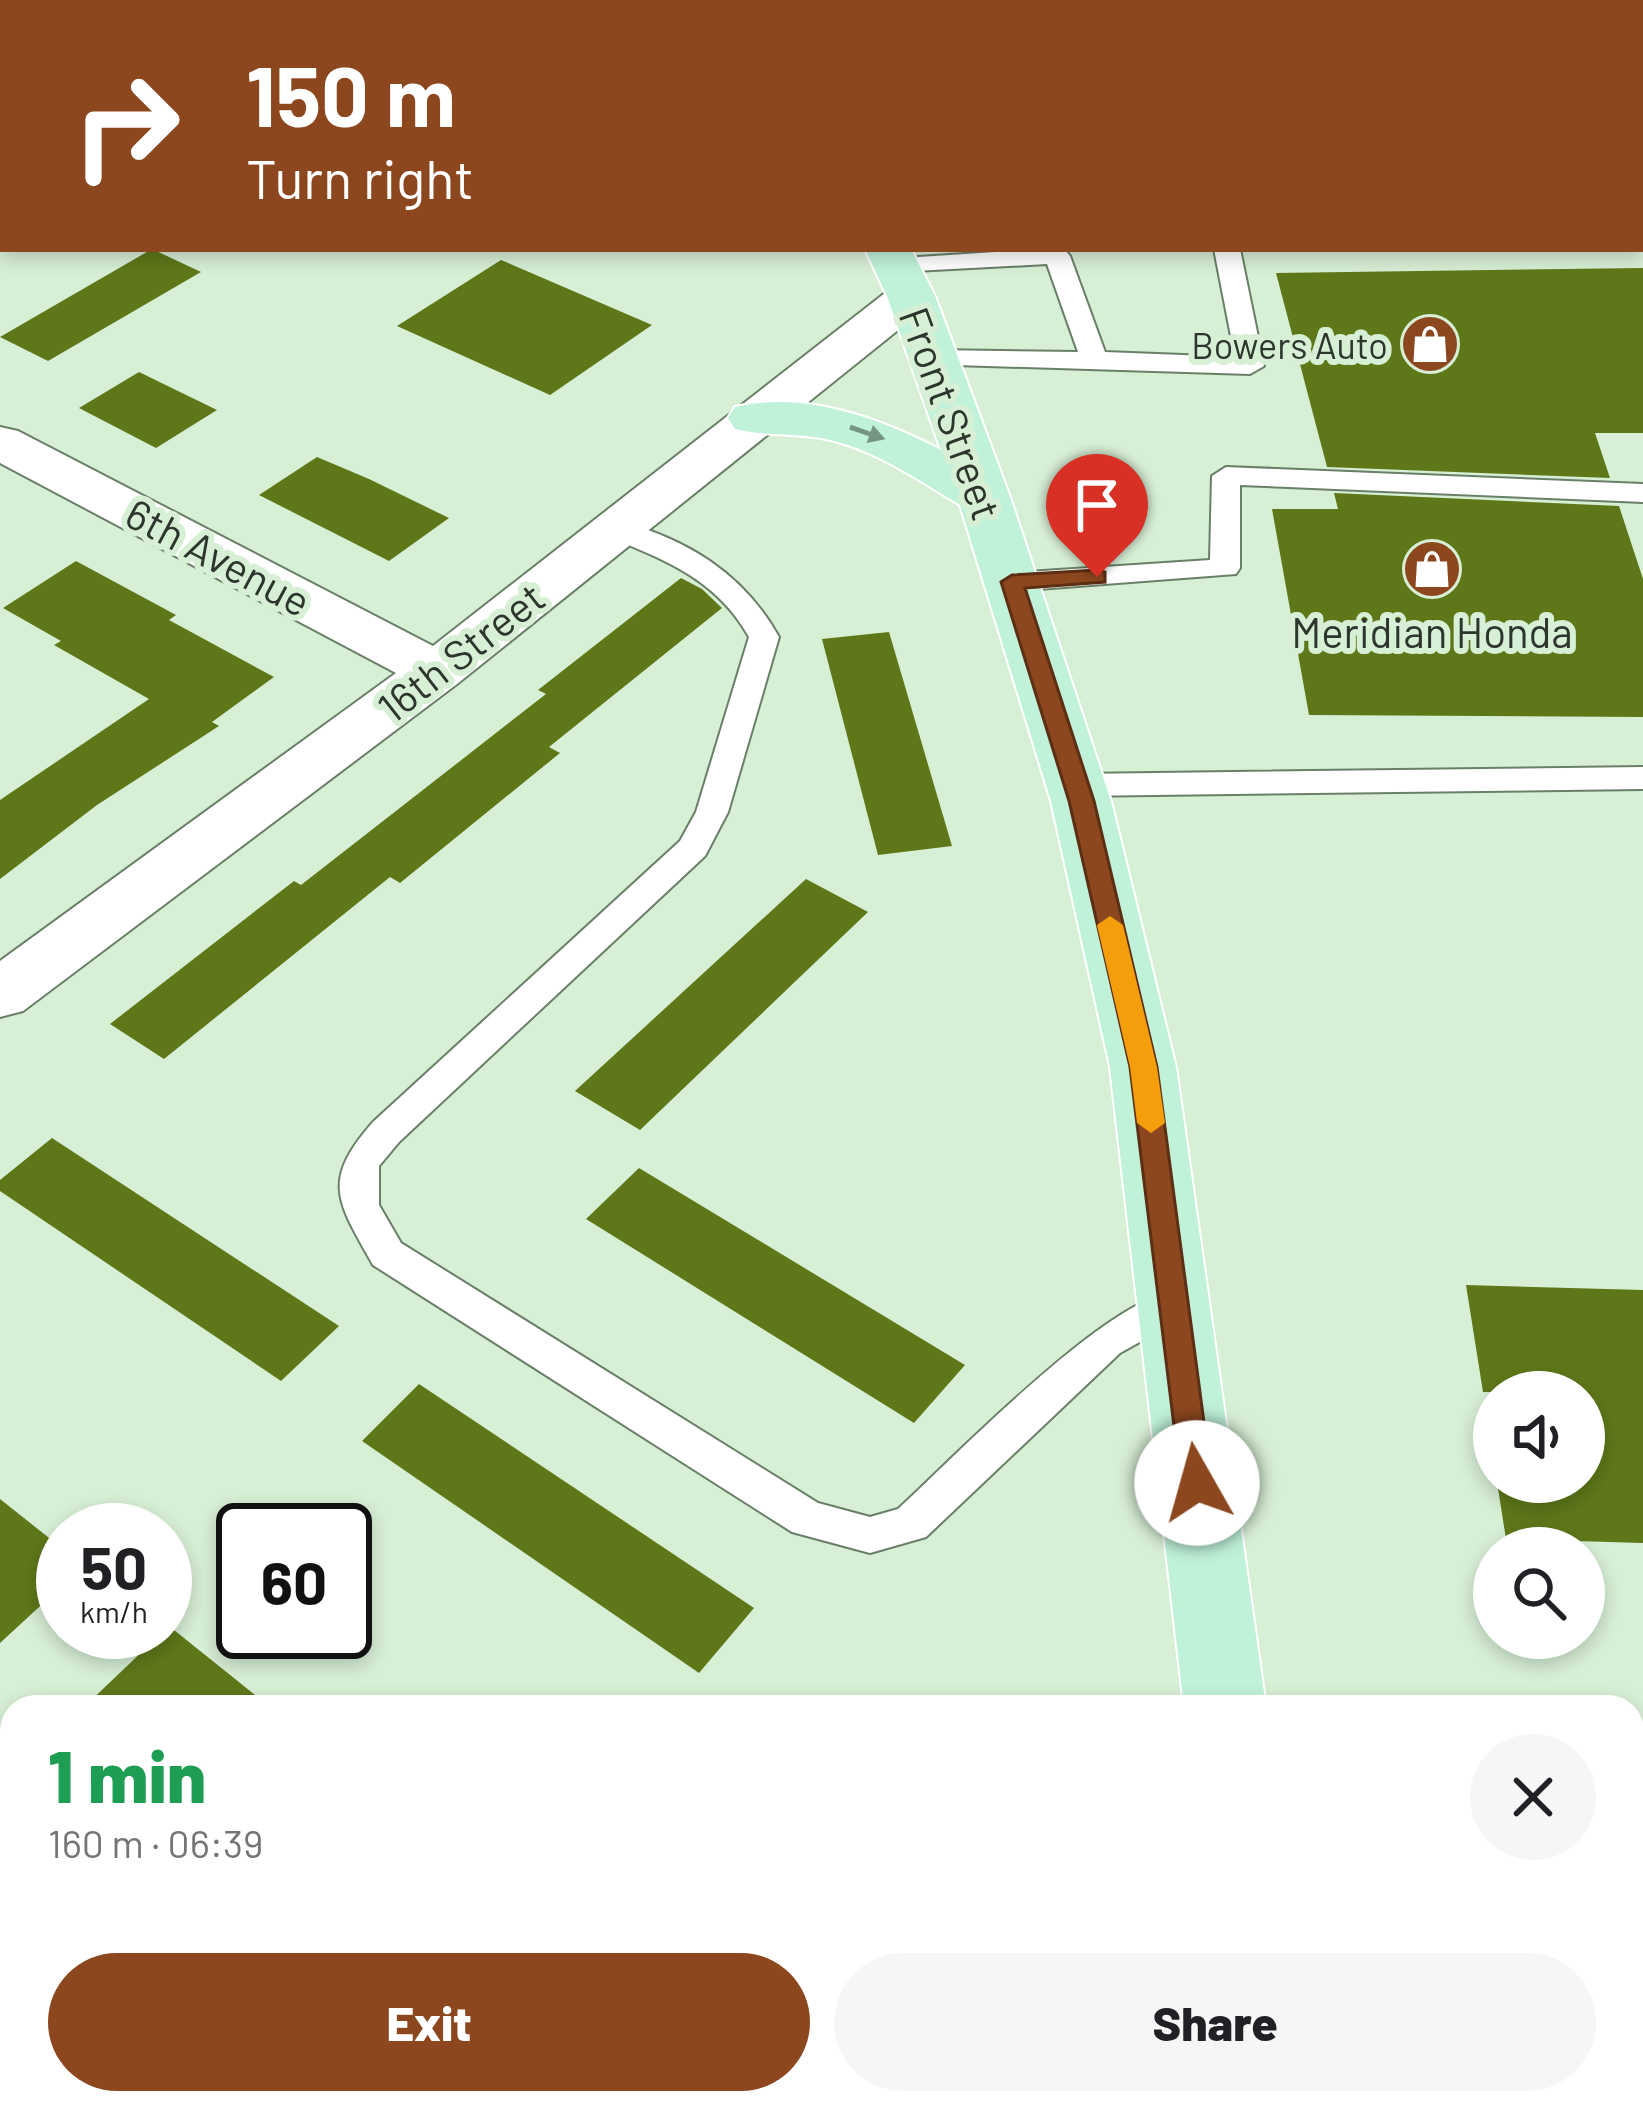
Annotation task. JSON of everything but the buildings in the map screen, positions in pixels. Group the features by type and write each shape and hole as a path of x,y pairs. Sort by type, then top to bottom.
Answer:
{"main road":[{"name":"Front Street","path":"893,260 984,497 1076,785 1143,1067 1223,1695"},
{"path":"753,418 800,418 872,433 984,497"}],"street":[{"name":"16th Street","path":"0,994 437,671 753,418 893,260"},
{"name":"6th Avenue","path":"0,442 437,671"}],"lane":[{"path":"934,358 1250,366 1228,252"},
{"path":"893,260 1061,253 1094,360"},
{"path":"1012,582 1226,568 1226,476 1643,493"},
{"path":"615,529 705,568 745,598 764,637 712,812 693,848 386,1132 360,1162 360,1206 388,1254 807,1519 870,1535 911,1524 1106,1342 1174,1304"},
{"path":"1076,785 1643,778"}],"slow traffic":[{"path":"1110,925 1151,1123"}],"place":[{"name":"Bowers Auto","path":"1430,344"},
{"name":"Meridian Honda","path":"1432,569"}],"route":[{"path":"1097,577 1012,582 1082,801 1143,1067 1197,1483"}]}
